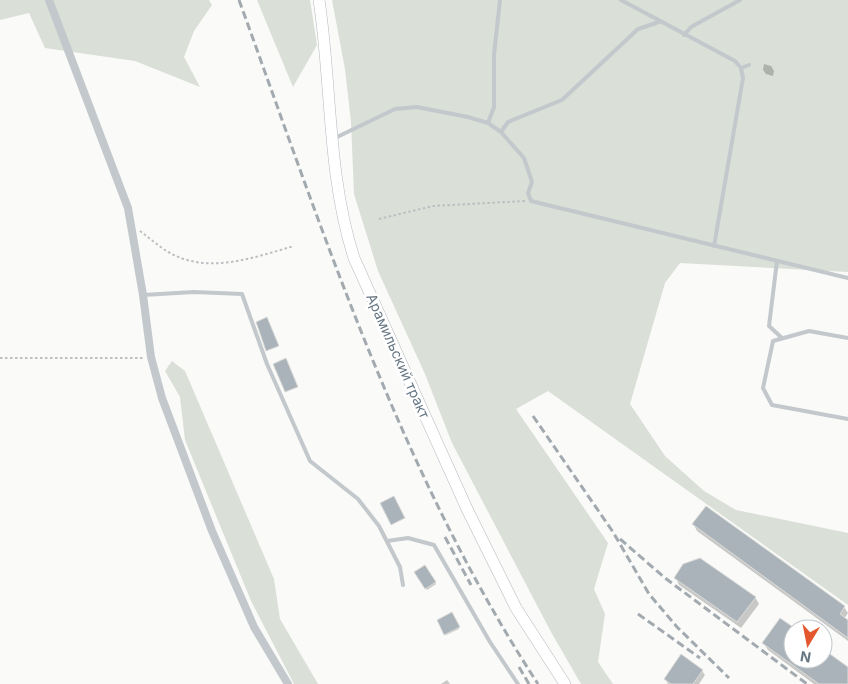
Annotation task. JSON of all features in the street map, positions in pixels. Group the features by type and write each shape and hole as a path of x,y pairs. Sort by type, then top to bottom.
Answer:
{"main road":[{"name":"Арамильский тракт","path":"319,0 326,43 337,190 343,224 354,258 472,518 516,608 565,684"}],"street":[{"path":"48,0 128,208 151,358 162,398 212,532 254,627 288,684"}],"lane":[{"path":"488,123 494,107 494,55 500,0"},
{"path":"621,0 735,61 741,68 743,78 714,246"},
{"path":"684,35 691,27 740,0"},
{"path":"501,132 508,122 562,100 638,29 659,22"},
{"path":"741,68 749,65"},
{"path":"332,140 395,109 417,107 468,116 488,123 501,132 524,158 532,182 528,193 531,201 848,278"},
{"path":"777,261 769,326 782,338"},
{"path":"143,296 194,292 242,294 267,364 310,461 358,499 379,526 400,567 403,585"},
{"path":"848,338 809,331 773,341 763,388 772,405 848,420"},
{"path":"387,541 408,538 434,545 490,642 518,684"}],"path":[{"path":"379,219 433,206 531,201"},
{"path":"136,223 140,231 166,250 195,263 220,264 245,260 294,246"},
{"path":"0,358 151,358"}],"shaded area":[{"path":"0,0 209,0 212,5 194,31 184,57 200,87 135,61 45,48 29,13 0,20"},
{"path":"257,0 310,0 317,45 293,87"},
{"path":"332,0 848,0 848,272 680,263 665,283 630,404 665,456 704,491 736,510 848,533 848,605 548,391 516,409 608,543 594,589 605,614 598,662 613,684 581,684 551,632 452,443 425,374 378,271 354,194 351,122 345,69"},
{"path":"172,361 185,371 274,579 280,619 318,684 294,684 251,601 185,440 180,397 165,371"}],"building":[{"path":"267,317 279,346 266,351 256,322"},
{"path":"286,358 298,387 285,392 273,364"},
{"path":"394,496 405,518 391,525 380,503"},
{"path":"706,506 845,606 840,614 848,620 848,638 833,627 833,619 822,619 692,524"},
{"path":"700,558 756,597 737,622 674,578 683,564"},
{"path":"425,565 436,582 425,589 414,572"},
{"path":"452,612 460,627 444,635 437,620"},
{"path":"780,618 783,620 783,658 762,643"},
{"path":"681,654 703,670 693,684 671,684 664,679"},
{"path":"833,656 848,667 848,684 819,684 798,669 833,669"}],"railway":[{"path":"239,0 335,264 369,351 406,437 445,521 489,604 538,684"},
{"path":"533,416 613,532 649,594 677,627 729,678"},
{"path":"445,537 471,585"},
{"path":"620,539 665,578 807,684"},
{"path":"638,614 700,658"},
{"path":"519,667 529,684"}]}
